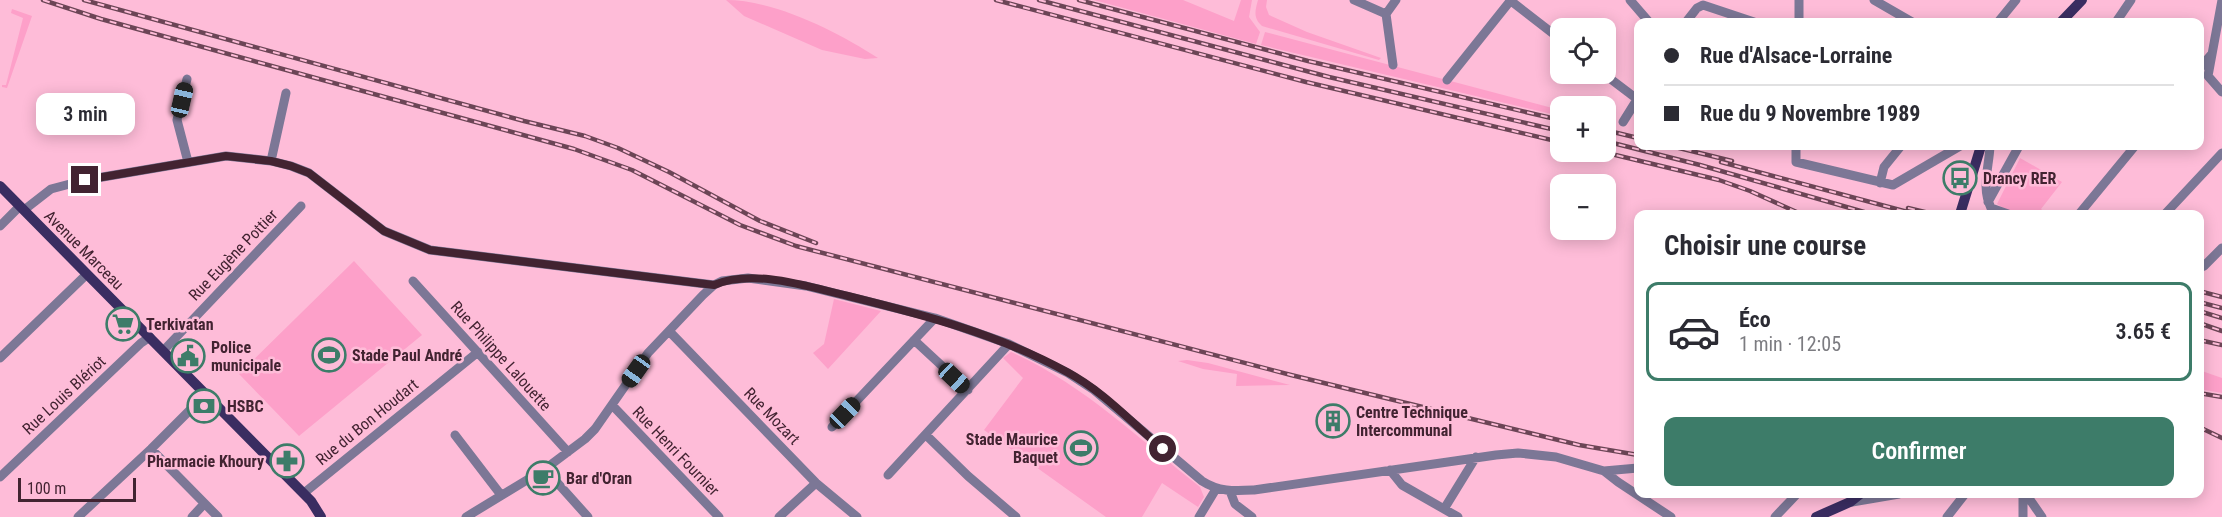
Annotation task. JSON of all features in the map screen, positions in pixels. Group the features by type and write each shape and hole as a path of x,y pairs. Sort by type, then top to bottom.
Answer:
{"main road":[{"path":"2065,18 2082,0"},
{"path":"1961,210 1980,150"},
{"name":"Avenue Marceau","path":"0,186 315,505 321,517"},
{"path":"1816,517 1855,498"}],"street":[{"path":"1354,0 1386,14"},
{"path":"1393,65 1386,14 1396,0"},
{"path":"1448,80 1511,0 1550,31"},
{"path":"1630,0 1646,18"},
{"path":"1799,0 1799,18"},
{"path":"1874,0 1905,18"},
{"path":"2001,18 2016,0"},
{"path":"2119,18 2132,0"},
{"path":"2222,0 2208,76 2222,92"},
{"path":"1689,18 1697,8 1703,5 1742,18"},
{"path":"2204,63 2211,55"},
{"path":"187,79 177,120 188,162"},
{"path":"1616,83 1634,96"},
{"path":"271,161 286,93"},
{"path":"1623,122 1634,105"},
{"path":"1796,150 1796,162 1893,185 1953,150"},
{"path":"1880,183 1884,167 1898,150"},
{"path":"1990,150 1985,188 1991,208 1997,210"},
{"path":"1988,202 2017,150"},
{"path":"2082,210 2132,150"},
{"path":"2169,210 2222,153"},
{"path":"0,226 51,189 95,178 226,156 271,161 309,173 384,231 430,250 714,285 739,278 777,281 935,318 1009,344 1068,373 1094,390 1202,481 1216,489 1254,490 1518,453 1570,460 1604,471 1634,493"},
{"name":"Rue Eugène Pottier","path":"163,351 301,206"},
{"path":"2204,264 2222,248"},
{"path":"0,358 87,274"},
{"name":"Rue Philippe Lalouette","path":"413,281 568,452"},
{"path":"471,516 545,469 591,434 648,353 714,285"},
{"path":"832,427 935,318"},
{"name":"Rue Mozart","path":"669,331 816,483 858,517"},
{"name":"Rue Louis Blériot","path":"0,477 150,337"},
{"path":"914,340 968,390"},
{"path":"888,475 1009,344"},
{"name":"Rue du Bon Houdart","path":"304,494 478,352"},
{"path":"78,517 206,394"},
{"name":"Rue Henri Fournier","path":"612,405 718,517"},
{"path":"456,435 501,495"},
{"path":"926,435 968,476 1016,517"},
{"path":"151,449 218,517"},
{"path":"1444,509 1476,458"},
{"path":"1604,471 1634,468"},
{"path":"545,469 588,517"},
{"path":"1390,470 1402,485 1458,517"},
{"path":"779,517 816,483"},
{"path":"1199,517 1216,489"},
{"path":"1230,491 1234,504 1252,517"},
{"path":"1642,498 1671,517"},
{"path":"1775,517 1793,498"},
{"path":"1850,502 1864,498"},
{"path":"1947,517 1962,498"},
{"path":"2023,517 2024,498"},
{"path":"2027,498 2042,517"},
{"path":"192,517 204,504"}],"shaded area":[{"path":"726,0 745,1 785,11 825,28 878,58 865,59 822,50 744,16"},
{"path":"1094,0 1183,0 1234,21 1241,0 1252,0 1249,17 1260,32 1256,44"},
{"path":"1258,0 1267,0 1266,7 1269,15 1307,32 1381,58 1379,60 1262,26 1256,14"},
{"path":"12,9 32,16 7,88 2,85 6,85 23,18 11,13"},
{"path":"1265,32 1550,107 1550,114 1261,45"},
{"path":"2020,158 2062,182 2042,210 2009,210 1997,204"},
{"name":"Stade Paul André","path":"354,261 422,335 299,436 239,374"},
{"path":"834,299 881,311 828,369 813,353 824,344"},
{"name":"Stade Maurice Baquet","path":"1011,352 1062,380 1110,413 1200,487 1204,497 1198,507 1162,483 1142,517 1106,517 984,430 1023,378 1003,358"},
{"path":"1178,361 1208,363 1290,385 1236,386 1237,374 1203,369"},
{"path":"2204,372 2222,378 2222,393 2204,390"}],"railway":[{"path":"43,0 101,19 574,149 632,170 740,225 796,246 1291,375 1579,445 1634,454"},
{"path":"84,0 585,136 618,148 669,172 760,221 816,243"},
{"path":"996,0 1306,82 1550,140"},
{"path":"1039,0 1329,77 1550,129"},
{"path":"1079,0 1308,61 1550,118"},
{"path":"1616,133 1634,137"},
{"path":"1616,144 1634,148"},
{"path":"1641,150 1857,210"},
{"path":"1687,150 1732,161"},
{"path":"1616,155 1719,180 1792,210"},
{"path":"1721,162 1900,210"},
{"path":"1908,208 1916,210"},
{"path":"2204,292 2222,297"},
{"path":"2204,303 2222,308"},
{"path":"2204,313 2222,318"},
{"path":"2204,325 2222,331"},
{"path":"2204,341 2222,345"},
{"path":"2204,394 2222,397"},
{"path":"2204,429 2222,438"}],"place":[{"name":"Drancy RER","path":"1960,178"},
{"name":"Terkivatan","path":"123,324"},
{"name":"Stade Paul André","path":"329,355"},
{"name":"Police municipale","path":"188,356"},
{"name":"HSBC","path":"204,406"},
{"name":"Centre Technique Intercommunal","path":"1333,421"},
{"name":"Stade Maurice Baquet","path":"1081,448"},
{"name":"Pharmacie Khoury","path":"287,461"},
{"name":"Bar d'Oran","path":"543,478"}],"route":[{"path":"85,180 226,156 271,161 309,173 384,231 430,250 714,285 739,278 777,281 935,318 1009,344 1068,373 1094,390 1163,449"}]}
